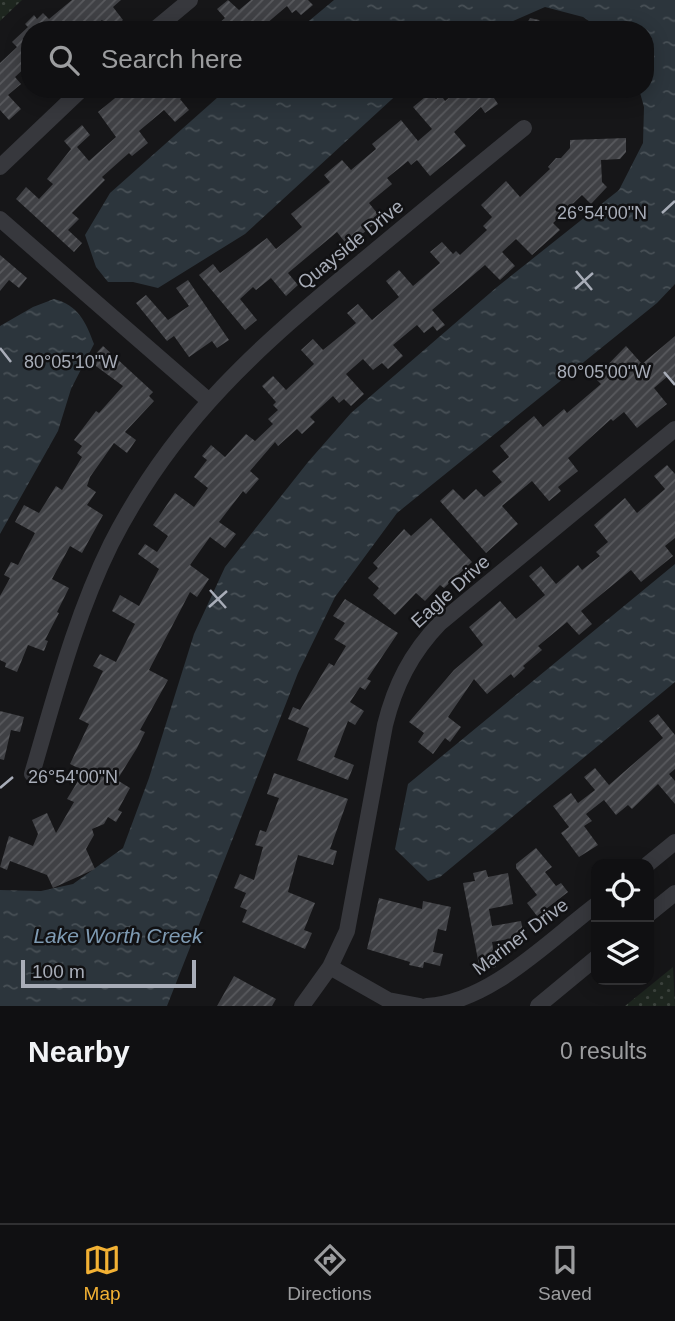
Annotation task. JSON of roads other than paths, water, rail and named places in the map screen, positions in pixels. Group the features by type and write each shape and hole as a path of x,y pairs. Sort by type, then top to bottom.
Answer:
{"street":[{"path":"165,21 190,0"},
{"path":"0,167 73,98"},
{"name":"Quayside Drive","path":"32,774 81,615 111,545 155,469 208,400 278,330 524,128"},
{"path":"0,219 208,400"},
{"name":"Eagle Drive","path":"302,1006 330,967 350,921 385,725 391,700 408,662 440,623 675,429"},
{"path":"654,859 675,842"},
{"path":"654,910 675,892"},
{"name":"Mariner Drive","path":"427,1006 449,1004 482,991 591,909"},
{"path":"537,1006 591,962"},
{"path":"330,967 380,996 421,1006"}],"water":[{"name":"Lake Worth Creek","path":"334,0 675,0 675,284 657,303 397,513 335,597 298,673 167,1006 0,1006 0,890 41,891 73,884 123,848 149,778 194,634 225,567 308,462 351,413 497,287 619,190 643,143 644,107 642,98 654,98 654,21 589,21 545,7 513,21 309,21"},
{"path":"217,98 393,98 245,234 158,288 133,282 108,282 96,267 85,235 110,193"},
{"path":"54,299 75,310 94,344 71,389 58,431 0,534 0,326 33,307"},
{"path":"675,564 675,682 440,877 428,881 395,849 408,784"}]}
